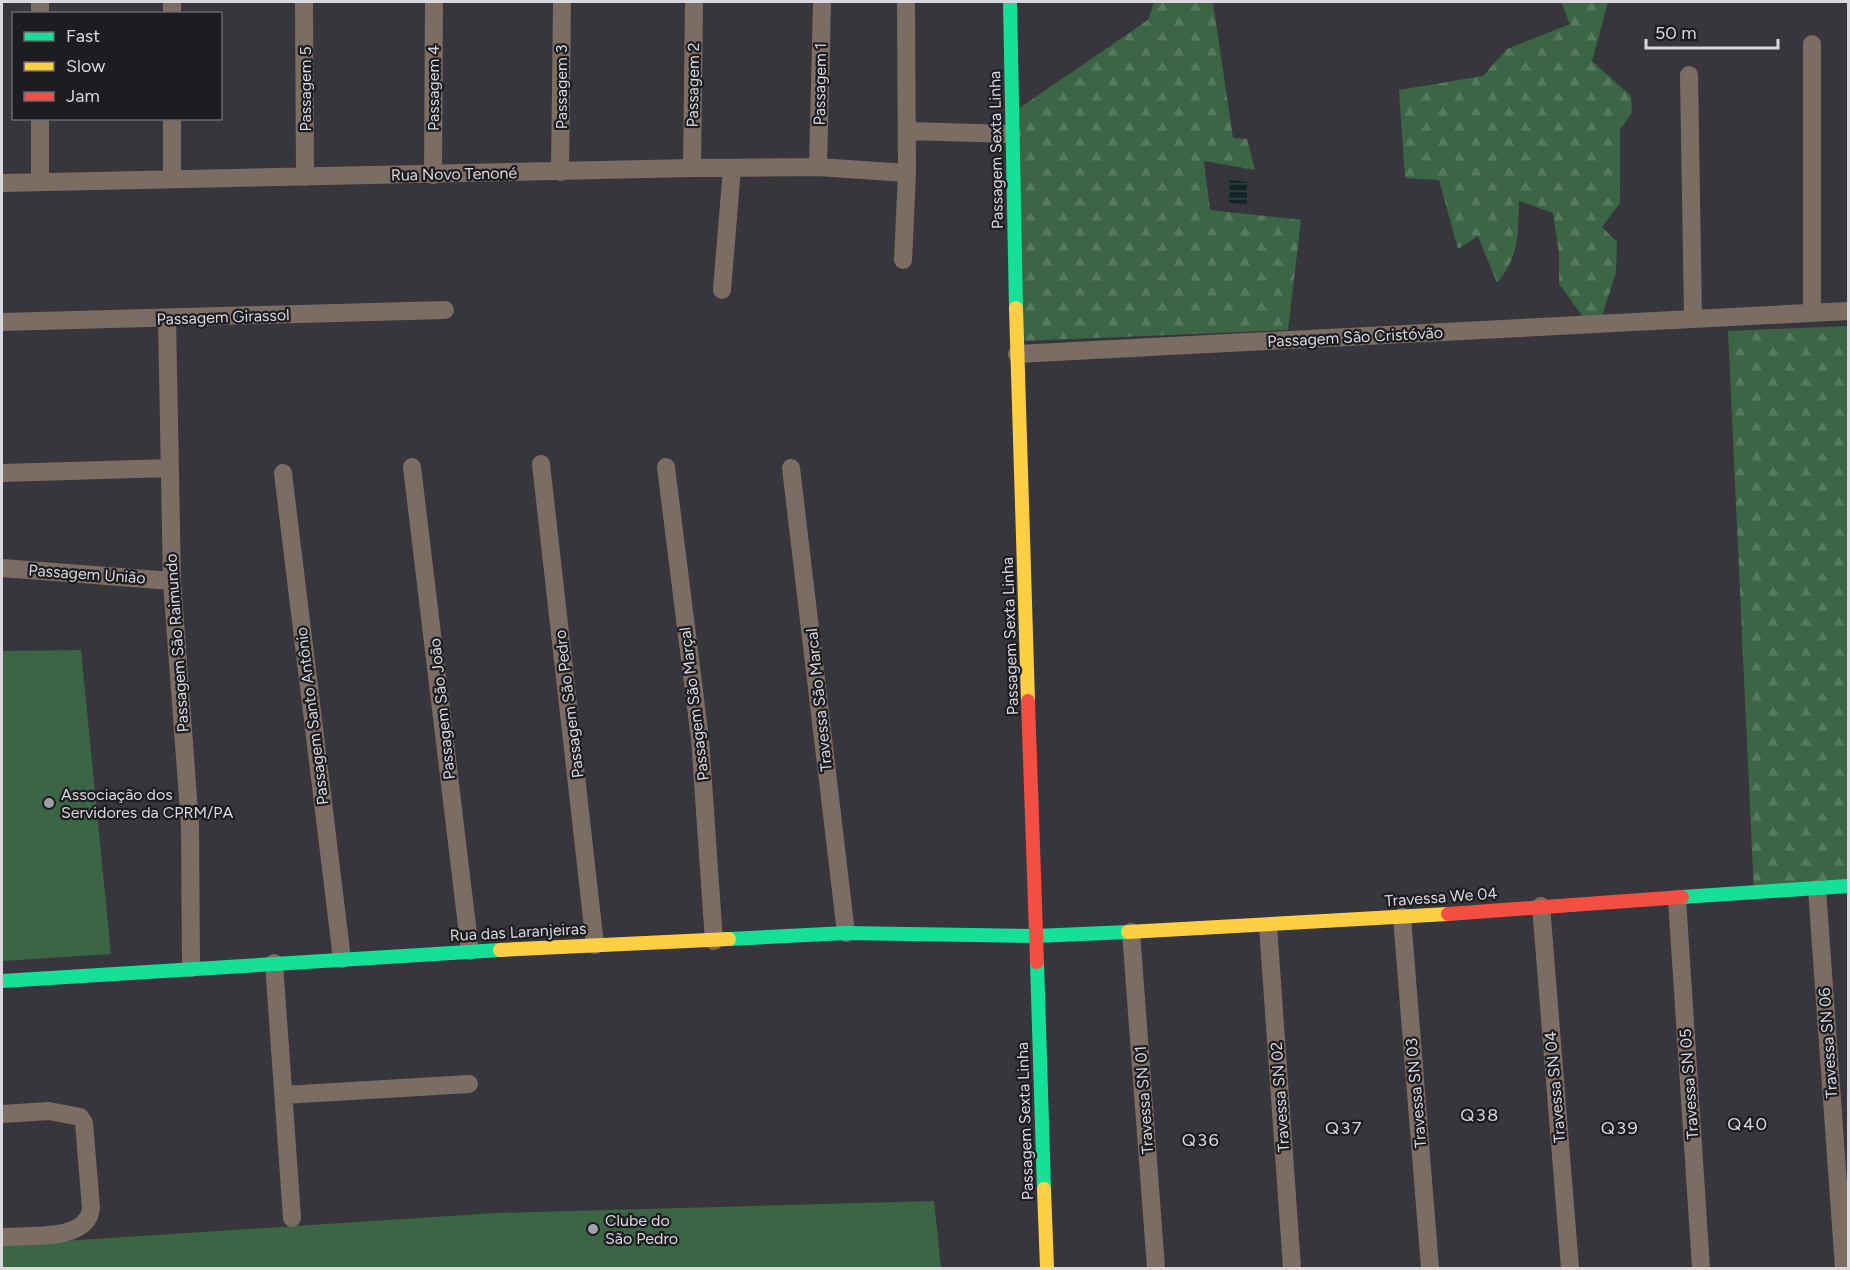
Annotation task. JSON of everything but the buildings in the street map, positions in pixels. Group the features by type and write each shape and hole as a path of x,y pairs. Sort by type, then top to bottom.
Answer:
{"street":[{"name":"Passagem 5","path":"304,2 305,177"},
{"name":"Passagem 4","path":"433,175 434,2"},
{"name":"Passagem 3","path":"560,172 562,2"},
{"name":"Passagem 2","path":"692,168 694,2"},
{"name":"Passagem 1","path":"818,167 822,2"},
{"path":"903,260 907,172 906,2"},
{"name":"Passagem Sexta Linha","path":"1010,2 1017,354 1047,1269"},
{"path":"1812,44 1812,313"},
{"path":"1689,75 1693,317"},
{"path":"40,120 40,182"},
{"path":"172,120 172,177"},
{"path":"907,131 1012,134"},
{"name":"Rua Novo Tenoné","path":"2,183 172,177 433,175 692,168 818,167 907,172"},
{"path":"722,290 732,168"},
{"name":"Passagem Girassol","path":"2,322 445,310"},
{"name":"Passagem São Cristóvão","path":"1017,354 1658,323 1693,317 1848,310"},
{"name":"Passagem São Raimundo","path":"167,318 172,581 190,825 191,968"},
{"name":"Passagem São Pedro","path":"540,464 595,945"},
{"name":"Passagem São João","path":"412,467 470,951"},
{"name":"Passagem São Marçal","path":"666,467 700,739 714,941"},
{"path":"2,473 170,468"},
{"name":"Travessa São Marcal","path":"791,468 846,933"},
{"name":"Passagem Santo Antônio","path":"283,473 342,959"},
{"name":"Passagem União","path":"2,568 172,581"},
{"name":"Travessa We 04","path":"1036,936 1268,926 1848,886"},
{"name":"Travessa SN 06","path":"1818,889 1845,1269"},
{"name":"Travessa SN 05","path":"1677,899 1701,1269"},
{"name":"Travessa SN 04","path":"1541,906 1570,1269"},
{"name":"Travessa SN 03","path":"1402,917 1430,1269"},
{"name":"Travessa SN 02","path":"1268,926 1292,1269"},
{"name":"Travessa SN 01","path":"1131,932 1156,1269"},
{"name":"Rua das Laranjeiras","path":"2,981 470,951 846,933 1036,936"},
{"path":"274,963 292,1218"},
{"path":"284,1095 469,1084"},
{"path":"2,1114 49,1111 80,1117 84,1123 90,1219 82,1227 67,1232 2,1237"}],"green space":[{"path":"1154,2 1213,2 1233,138 1247,139 1255,170 1204,161 1210,210 1301,220 1288,330 1022,341 1018,109 1148,20"},
{"path":"1561,2 1608,2 1592,61 1631,96 1632,113 1620,129 1620,203 1602,227 1617,242 1616,273 1602,316 1587,322 1559,284 1559,253 1553,213 1519,201 1518,235 1514,254 1505,273 1497,283 1478,236 1458,249 1439,180 1405,178 1399,90 1483,76 1507,49 1570,24"},
{"path":"1848,326 1848,887 1754,894 1728,331"},
{"name":"Associação dos Servidores da CPRM/PA","path":"81,650 111,954 2,961 2,651"},
{"name":"Clube do São Pedro","path":"934,1201 941,1268 2,1268 2,1245 495,1213"}],"shaded area":[{"path":"1230,180 1247,182 1247,204 1229,203"}],"traffic: fast":[{"path":"1010,2 1016,308"},
{"path":"1682,897 1848,886"},
{"path":"729,939 846,933 1036,936 1128,932"},
{"path":"2,981 500,950"},
{"path":"1037,962 1044,1189"}],"traffic: slow":[{"path":"1016,308 1028,701"},
{"path":"1128,932 1448,914"},
{"path":"500,950 729,939"},
{"path":"1044,1189 1047,1268"}],"traffic: jam":[{"path":"1028,701 1037,962"},
{"path":"1448,914 1682,897"}],"place":[{"name":"Associação dos Servidores da CPRM/PA","path":"49,803"},
{"name":"Clube do São Pedro","path":"593,1229"}],"district":[{"name":"Q38","path":"1480,1115"},
{"name":"Q40","path":"1748,1124"},
{"name":"Q37","path":"1344,1128"},
{"name":"Q39","path":"1620,1128"},
{"name":"Q36","path":"1201,1140"}]}
